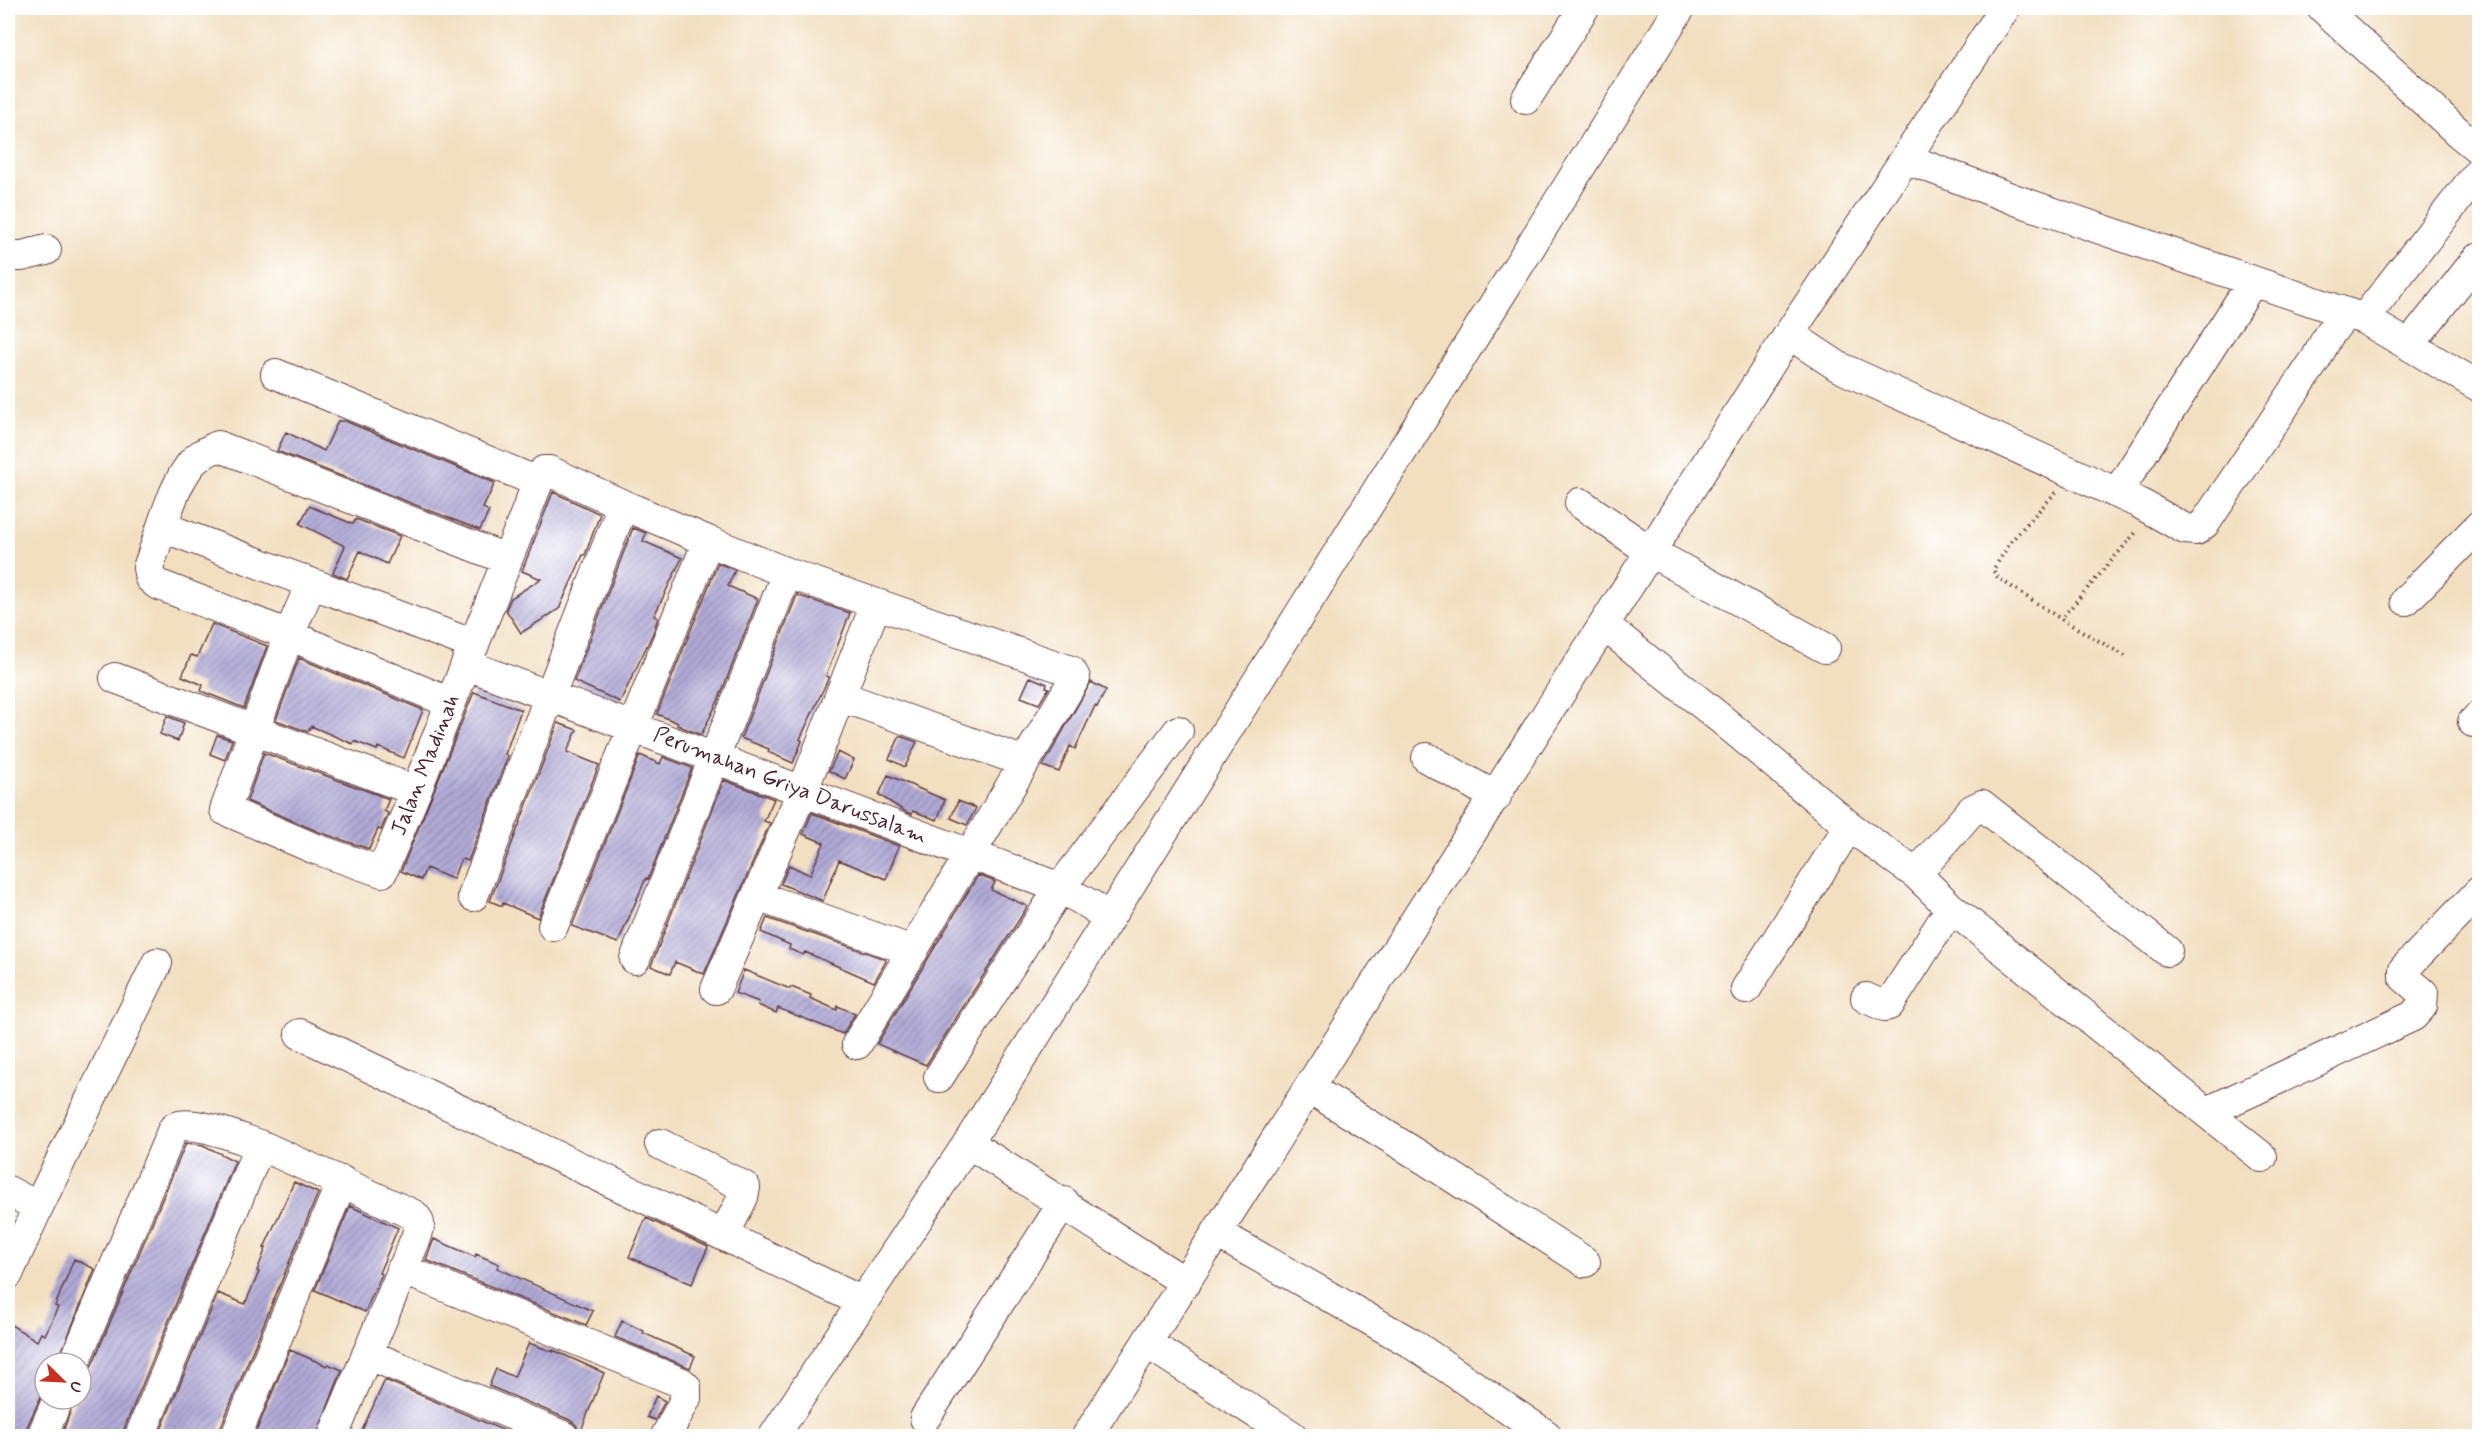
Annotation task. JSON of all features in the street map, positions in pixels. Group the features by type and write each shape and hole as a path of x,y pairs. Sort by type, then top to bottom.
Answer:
{"street":[{"path":"1526,99 1584,8"},
{"path":"939,1077 1083,901 1680,8"},
{"path":"1087,1437 1147,1343 1171,1273 1217,1233 1310,1088 1482,789 1604,625 1644,547 1907,159 2006,8"},
{"path":"2323,8 2480,150"},
{"path":"1907,159 2016,200 2355,316 2410,344 2480,387"},
{"path":"1789,334 1839,368 2117,493 2185,529 2196,530 2205,523 2316,359 2328,336 2355,316 2480,170"},
{"path":"8,256 22,256 46,250"},
{"path":"2410,344 2477,259"},
{"path":"2117,493 2253,281"},
{"path":"276,374 538,482 544,471 548,470 623,506 787,573 1074,673 1075,678 857,1044"},
{"path":"451,703 289,635 156,584 150,578 148,568 174,496 190,464 201,454 218,446 506,560"},
{"name":"Jalan Madinah","path":"254,732 225,810 381,872 416,791 538,482"},
{"path":"1580,502 1644,547 1825,648"},
{"path":"472,896 623,506"},
{"path":"2406,600 2480,525"},
{"name":"Perumahan Griya Darussalam","path":"163,527 310,584 470,655 551,696 970,854 1083,901"},
{"path":"553,926 708,541"},
{"path":"635,959 787,573"},
{"path":"254,732 310,584"},
{"path":"716,989 803,790 876,604"},
{"path":"1604,625 1721,718 1849,826 1916,874 1951,908 2262,1157"},
{"path":"115,678 416,791"},
{"path":"840,696 1025,762"},
{"path":"774,1437 968,1143 1083,901 1178,731"},
{"path":"1427,758 1482,789"},
{"path":"1916,874 1972,810 1982,805 2167,951"},
{"path":"1746,989 1849,826"},
{"path":"2208,1112 2413,1016 2422,1006 2424,993 2404,977 2404,969 2480,891"},
{"path":"757,896 913,951"},
{"path":"1866,999 1884,1006 1889,1005 1951,908"},
{"path":"8,1274 38,1207 157,963"},
{"path":"300,1034 864,1302"},
{"path":"1310,1088 1415,1152 1585,1262"},
{"path":"79,1351 173,1129 184,1123 196,1125 260,1146 342,1181 414,1215 419,1220 420,1225 335,1436"},
{"path":"968,1143 1171,1273"},
{"path":"660,1144 745,1187 743,1197 724,1235"},
{"path":"140,1437 260,1146"},
{"path":"236,1437 342,1181"},
{"path":"8,1191 38,1207"},
{"path":"925,1418 1064,1203"},
{"path":"1217,1233 1411,1343 1546,1435"},
{"path":"402,1269 682,1383 686,1387 686,1398 666,1437"},
{"path":"1147,1343 1292,1437"},
{"path":"368,1354 563,1437"},
{"path":"42,1437 53,1411"}],"path":[{"path":"2072,473 2012,540 1994,570 1998,578 2061,619 2125,656"},
{"path":"2061,619 2154,512"}],"building":[{"path":"338,421 345,421 495,483 483,508 489,511 480,530 277,451 286,432 324,451"},
{"path":"553,492 600,514 585,555 583,555 559,609 521,633 506,610 511,598 541,579 522,571"},
{"path":"309,506 353,524 356,519 400,536 387,564 360,551 347,579 333,573 345,546 300,524"},
{"path":"633,528 646,533 643,541 682,558 654,616 658,618 653,633 620,702 574,681"},
{"path":"718,563 735,570 728,586 758,599 718,701 701,735 657,714"},
{"path":"797,595 850,613 826,676 829,677 800,739 802,741 793,763 768,752 769,749 741,738"},
{"path":"212,624 267,646 244,708 201,691 203,685 182,676 191,655 197,657"},
{"path":"299,658 423,710 404,758 378,747 377,750 354,741 353,744 311,726 308,732 276,720"},
{"path":"1030,677 1047,684 1046,687 1049,688 1039,704 1021,697"},
{"path":"1091,682 1106,690 1097,707 1095,706 1075,749 1070,746 1059,772 1043,766"},
{"path":"474,692 521,710 505,754 508,756 468,861 463,859 460,861 453,879 426,868 421,880 401,871"},
{"path":"167,716 184,723 178,741 160,734"},
{"path":"558,723 577,730 567,752 599,765 538,918 503,903 502,906 490,901"},
{"path":"217,735 232,740 225,760 210,754"},
{"path":"900,736 917,742 905,767 889,759"},
{"path":"838,752 854,760 845,779 829,771"},
{"path":"264,753 389,799 384,811 388,813 369,849 319,832 247,801"},
{"path":"640,755 660,764 663,757 692,768 648,879 646,878 618,943 572,926"},
{"path":"888,775 945,800 937,820 913,811 912,814 906,812 879,795"},
{"path":"724,780 774,799 764,821 770,823 704,974 675,962 670,974 651,966"},
{"path":"958,801 976,808 967,825 951,818"},
{"path":"812,813 899,846 886,879 839,860 823,901 781,884 789,865 810,875 824,843 803,834"},
{"path":"978,875 995,882 991,890 1027,906 926,1065 877,1044"},
{"path":"767,918 886,961 874,982 805,952 803,955 789,949 790,945 761,932"},
{"path":"744,970 811,995 810,998 837,1010 838,1006 855,1014 843,1034 778,1008 776,1013 758,1005 759,1002 735,993"},
{"path":"186,1143 203,1145 235,1161 124,1429 123,1437 61,1437 71,1411 93,1411 93,1363"},
{"path":"294,1182 318,1193 220,1429 219,1437 158,1437 218,1293 245,1304 259,1272 257,1271 266,1248 264,1248"},
{"path":"350,1206 398,1228 379,1273 382,1274 365,1312 315,1290"},
{"path":"646,1218 708,1247 692,1284 629,1257"},
{"path":"434,1239 475,1257 476,1254 499,1264 497,1268 593,1311 586,1325 426,1260"},
{"path":"74,1259 95,1269 62,1351 33,1351 34,1411 25,1437 8,1437 8,1323 37,1341 41,1333 45,1335 58,1307 55,1306"},
{"path":"622,1321 695,1356 690,1368 615,1337"},
{"path":"529,1343 553,1352 553,1350 604,1373 580,1433 570,1420 489,1386 496,1369 514,1377"},
{"path":"290,1350 342,1370 316,1437 254,1437"},
{"path":"385,1380 519,1437 359,1437"},
{"path":"656,1396 665,1401 655,1420 647,1417"}]}
